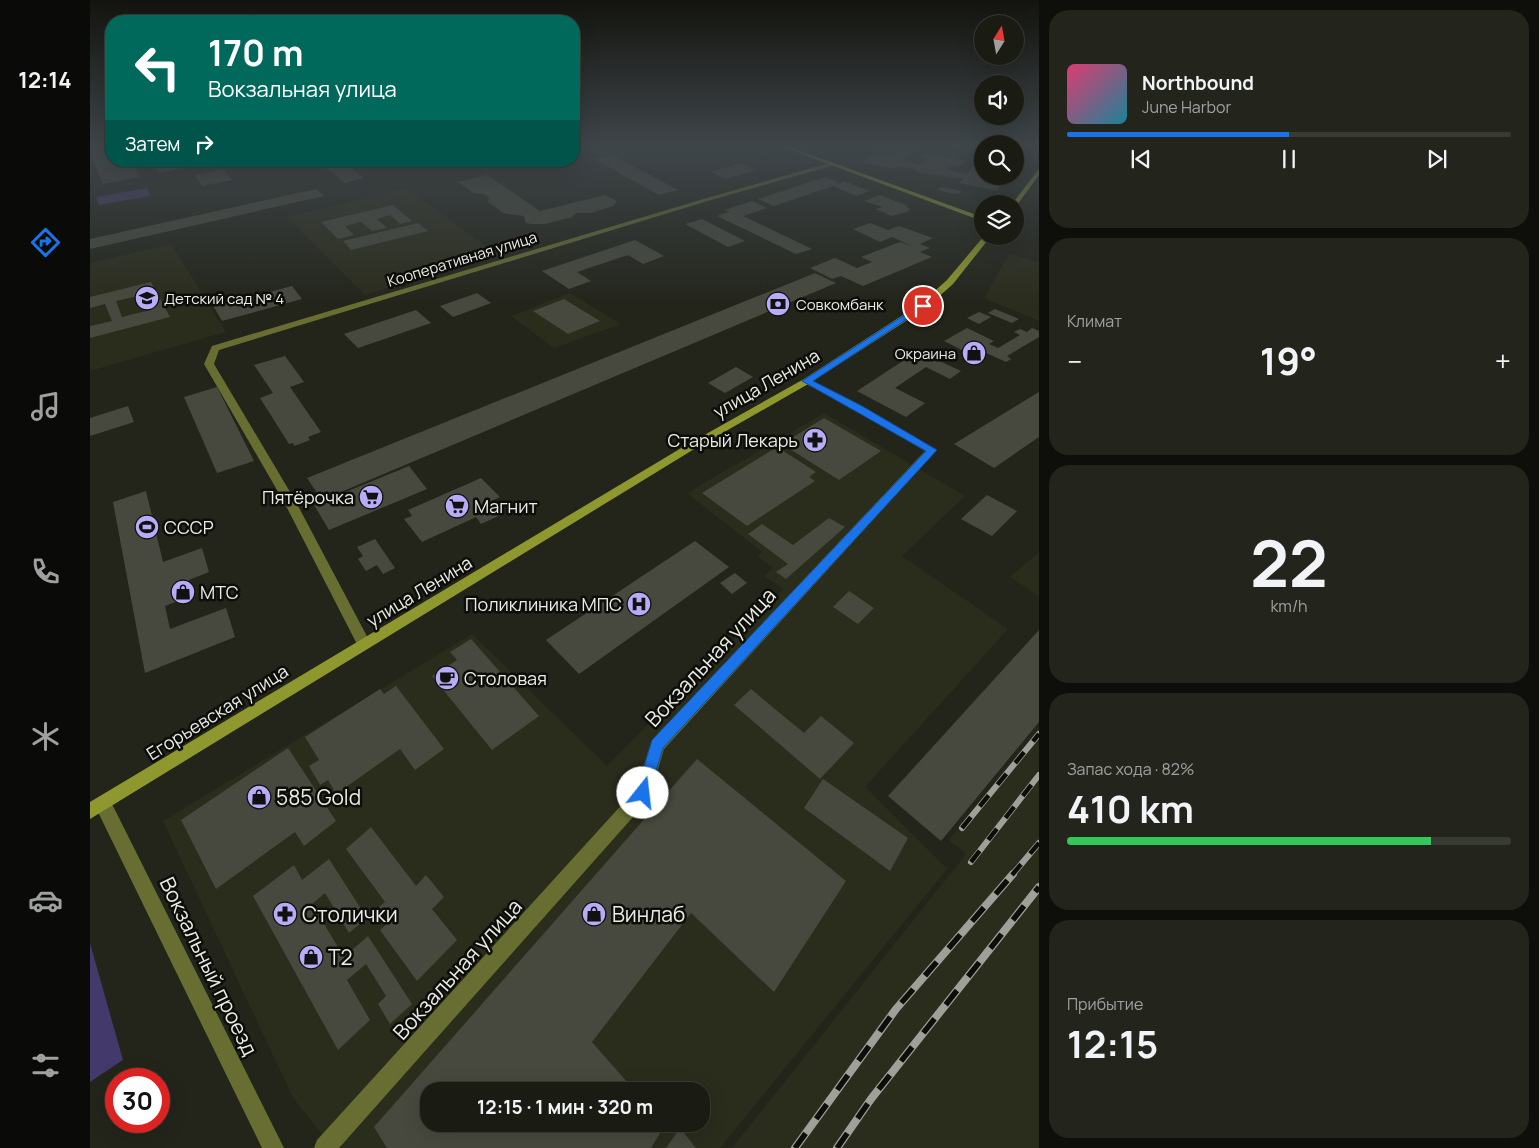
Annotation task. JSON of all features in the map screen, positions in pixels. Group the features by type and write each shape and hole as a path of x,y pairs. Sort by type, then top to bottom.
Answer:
{"main road":[{"path":"927,199 974,216"},
{"name":"улица Ленина","path":"364,644 687,449 806,381 923,306 950,282 981,245"},
{"name":"Егорьевская улица","path":"96,808 364,644"}],"street":[{"name":"Кооперативная улица","path":"364,644 270,463 209,364 215,348 712,199"},
{"name":"Вокзальная улица","path":"325,1148 643,793 657,745 932,450 859,408 806,381"},
{"name":"Вокзальный проезд","path":"96,808 273,1148"}],"shaded area":[{"path":"97,199 136,199 99,205"},
{"path":"363,199 421,199 498,255 365,295 287,217"},
{"name":"Детский сад № 4","path":"171,244 226,332 90,371 90,263"},
{"path":"1009,254 1039,262 1039,321 984,298"},
{"path":"570,293 621,324 554,348 511,316"},
{"path":"824,413 965,496 902,556 1008,629 865,787 947,869 720,1148 333,1148 293,1098 163,821 472,634 607,766 784,589 764,576 773,568 757,556 762,552 687,493"},
{"path":"1039,552 1039,596 1010,577"},
{"path":"1039,728 1039,1148 732,1148 966,854 949,840"},
{"path":"90,943 123,1060 111,1068 105,1068 105,1072 90,1082"}],"building":[{"path":"273,199 313,199 90,249 90,239"},
{"path":"489,199 522,199 540,211 590,199 612,199 617,201 613,206 591,213 576,213 572,217 545,224 530,224 525,222 524,216 503,213 487,201"},
{"path":"759,199 796,199 774,206"},
{"path":"870,199 889,199 911,209 907,210 910,211 892,216 875,209 883,207 864,201"},
{"path":"752,201 767,208 743,216 812,249 796,254 717,216 729,212 725,210"},
{"path":"393,205 412,221 400,224 390,215 377,219 387,228 372,231 361,222 345,226 354,235 338,239 321,222"},
{"path":"702,219 745,241 728,247 685,224"},
{"path":"418,223 428,231 351,250 343,241"},
{"path":"870,223 888,230 899,226 933,238 920,244 930,248 920,252 932,257 863,286 841,276 832,279 810,268 835,258 857,268 872,262 861,257 900,242 914,247 892,237 880,242 853,229"},
{"path":"635,240 664,256 643,264 628,255 577,272 591,281 569,289 542,271"},
{"path":"815,273 836,283 322,500 307,478"},
{"path":"151,282 170,317 90,338 90,326 112,321 105,304 90,308 90,297","holes":["143,295 145,299 154,297 157,302 147,304 150,310 122,317 116,301"]},
{"path":"292,286 302,299 222,321 212,304 242,296 244,299"},
{"path":"477,293 491,303 453,317 440,306"},
{"path":"564,299 600,321 568,334 533,311"},
{"path":"995,309 1019,319 1012,323 988,313"},
{"path":"416,310 431,323 358,348 344,334"},
{"path":"979,312 991,317 979,324 967,318"},
{"path":"967,328 994,341 989,344 998,348 1020,335 1014,332 1020,329 1027,332 1032,328 1039,331 1039,337 1007,356 1011,359 1006,362 986,353 978,358 944,341"},
{"path":"918,351 961,371 950,379 926,367 895,388 925,403 906,417 857,391"},
{"path":"285,356 304,382 290,387 321,432 308,437 310,440 294,446 293,443 289,444 260,398 273,393 254,365"},
{"path":"736,367 753,377 725,393 708,383"},
{"path":"217,387 254,461 217,473 184,397"},
{"path":"1039,392 1039,437 994,468 954,444"},
{"path":"128,406 134,422 90,436 90,418"},
{"path":"824,418 881,451 839,480 782,444"},
{"path":"777,447 816,472 809,477 815,481 747,526 702,493"},
{"name":"Пятёрочка","path":"409,466 427,489 329,530 314,505"},
{"name":"Магнит","path":"481,478 500,497 491,501 503,514 481,524 476,517 422,542 404,519 412,516 408,510"},
{"path":"146,491 163,562 202,548 209,572 189,580 193,595 165,606 170,629 226,608 235,637 145,673 113,502"},
{"path":"987,495 1017,511 992,536 961,519"},
{"path":"829,518 845,527 786,579 776,572 788,564 748,534 762,524 793,545"},
{"path":"375,539 395,568 383,574 377,565 366,571 358,559 363,556 357,547"},
{"name":"Поликлиника МПС","path":"695,541 729,567 579,674 546,640"},
{"path":"735,573 747,583 732,594 720,583"},
{"path":"849,591 874,608 858,624 833,607"},
{"path":"1039,630 1039,722 941,841 888,796"},
{"path":"471,639 539,716 492,750 432,676 457,660 450,652"},
{"path":"396,686 444,749 415,770 400,749 336,794 328,780 320,785 309,766 319,760 305,737 380,689 384,694"},
{"path":"751,689 804,733 821,716 854,743 820,779 734,705"},
{"path":"288,748 336,821 304,846 295,832 216,889 181,820"},
{"path":"697,759 846,881 774,992 691,913 592,1042 627,1082 420,1082 420,1132 661,1132 651,1148 387,1148 374,1127"},
{"path":"823,779 908,838 890,871 804,808"},
{"path":"371,827 416,886 426,875 444,897 432,909 457,940 417,981 380,930 390,921 379,907 385,902 346,849"},
{"path":"329,859 367,918 349,933 325,893 312,904 344,957 368,936 412,1004 390,1024 378,1004 386,996 366,964 347,980 370,1020 338,1050 253,896 294,865 302,880"},
{"path":"677,1132 683,1132 696,1148 666,1148"}],"railway":[{"path":"962,828 1039,734"},
{"path":"971,862 1039,775"},
{"path":"1012,875 1039,843"},
{"path":"795,1148 896,1009 1013,874"},
{"path":"837,1148 871,1099 1039,887"}],"place":[{"name":"Детский сад № 4","path":"147,298"},
{"name":"Совкомбанк","path":"778,304"},
{"name":"Окраина","path":"974,353"},
{"name":"Старый Лекарь","path":"815,440"},
{"name":"Пятёрочка","path":"371,497"},
{"name":"Магнит","path":"457,506"},
{"name":"СССР","path":"147,527"},
{"name":"МТС","path":"183,592"},
{"name":"Поликлиника МПС","path":"639,604"},
{"name":"Столовая","path":"447,678"},
{"name":"585 Gold","path":"259,797"},
{"name":"Столички","path":"285,914"},
{"name":"Винлаб","path":"594,914"},
{"name":"T2","path":"311,957"}],"route":[{"path":"643,793 657,745 932,450 859,408 806,381 923,306"}]}
